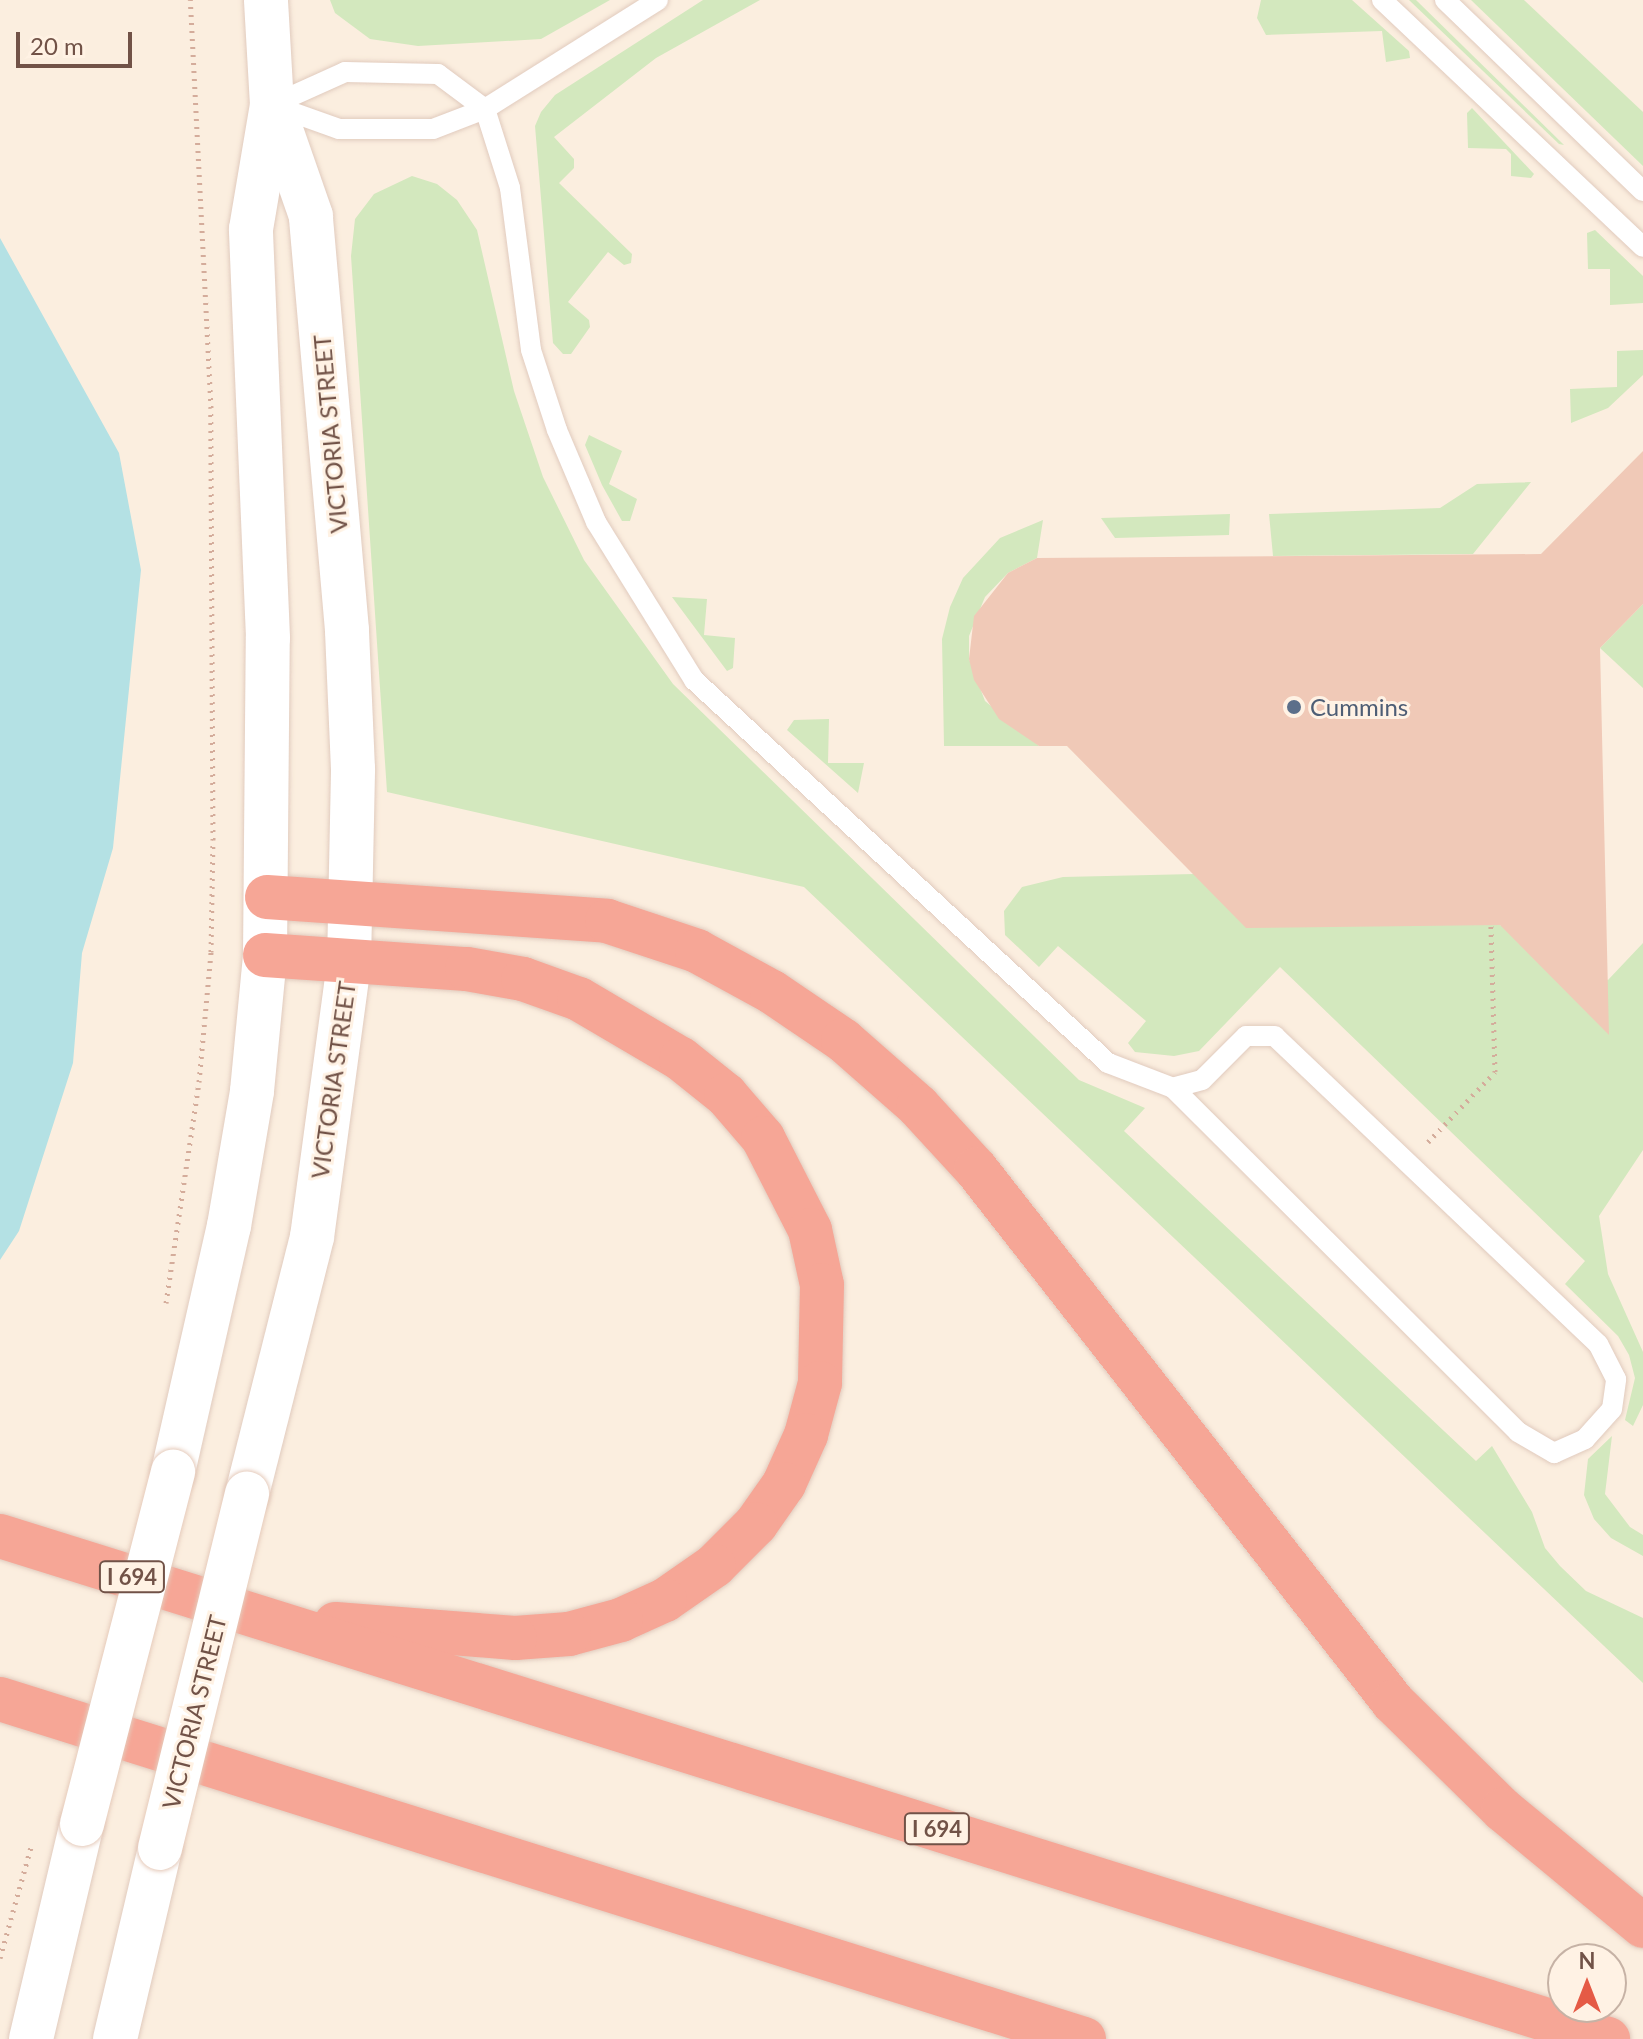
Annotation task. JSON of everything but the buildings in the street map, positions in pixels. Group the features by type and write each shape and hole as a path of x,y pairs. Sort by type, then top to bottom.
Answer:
{"highway":[{"path":"267,897 592,919 661,935 772,992 843,1040 918,1106 976,1169 1393,1702 1503,1810 1643,1926"},
{"path":"265,955 467,969 537,984 579,999 681,1059 726,1095 763,1138 810,1230 822,1285 820,1383 795,1459 756,1524 714,1566 665,1600 621,1620 569,1634 515,1638 265,1619"},
{"name":"I 694","path":"0,1536 1608,2039"},
{"path":"0,1699 1084,2039"}],"street":[{"name":"VICTORIA STREET","path":"31,2039 82,1824 173,1472 229,1226 252,1091 265,955 267,897 268,638 251,229 272,105 266,0"},
{"name":"VICTORIA STREET","path":"115,2039 312,1237 349,963 353,769 347,630 311,216 272,105"}],"lane":[{"path":"272,105 339,129 433,129 485,109 658,0"},
{"path":"1382,0 1643,247"},
{"path":"1445,0 1643,191"},
{"path":"272,105 345,72 438,74 485,109 510,188 531,350 557,430 596,522 694,680 1108,1063 1173,1088 1518,1432 1554,1453 1585,1439 1612,1409 1616,1379 1598,1344 1275,1036 1246,1036 1202,1080 1173,1088"}],"path":[{"path":"164,1317 199,1082 211,938 211,408 190,0"},
{"path":"1408,1163 1495,1072 1491,925"},
{"path":"0,1958 32,1842"}],"green space":[{"path":"330,0 610,0 541,39 418,46 370,39 335,13"},
{"path":"703,0 760,0 656,58 554,137 574,159 574,168 559,183 632,254 631,263 624,265 608,252 568,302 589,320 590,327 571,354 563,354 553,343 535,126 541,112 555,95"},
{"path":"1261,0 1352,0 1409,51 1410,58 1386,62 1382,31 1266,35 1257,18"},
{"path":"1409,0 1416,0 1564,145 1559,144"},
{"path":"1471,0 1524,0 1643,112 1643,166"},
{"path":"1472,108 1534,174 1531,178 1511,176 1511,154 1506,149 1468,148 1467,113"},
{"path":"412,176 437,184 457,200 477,230 514,391 543,477 584,560 673,684 1079,1080 1145,1108 1124,1131 1476,1461 1492,1446 1532,1512 1545,1548 1560,1566 1586,1591 1643,1618 1643,1683 804,887 387,792 351,256 355,219 374,194"},
{"path":"1595,230 1643,276 1643,303 1610,305 1610,269 1588,269 1587,233"},
{"path":"1643,350 1643,375 1608,408 1571,423 1570,389 1617,387 1617,351"},
{"path":"589,435 622,451 609,484 637,499 630,521 622,521 602,485 585,445"},
{"path":"1531,482 1473,554 1273,556 1269,514 1440,508 1477,484"},
{"path":"1230,514 1229,535 1115,538 1101,518"},
{"path":"1043,520 1037,558 1008,573 985,597 969,636 969,659 985,701 1039,746 944,746 942,639 950,607 963,578 1000,538"},
{"path":"672,597 707,599 704,635 735,638 733,668 727,671"},
{"path":"1643,604 1643,688 1600,648"},
{"path":"829,719 828,763 864,763 858,793 787,730 794,720"},
{"path":"1194,874 1500,925 1608,980 1643,943 1643,1150 1599,1216 1608,1274 1643,1352 1643,1405 1633,1426 1625,1420 1635,1378 1629,1355 1618,1336 1565,1284 1585,1261 1280,967 1199,1051 1174,1056 1135,1052 1128,1043 1146,1021 1058,946 1039,967 1005,935 1004,911 1022,887 1063,877"},
{"path":"1612,1436 1605,1494 1630,1527 1643,1535 1643,1556 1611,1538 1594,1519 1584,1495 1588,1459"}],"water":[{"path":"0,238 119,453 141,570 113,848 82,953 73,1063 19,1231 0,1260"}],"place":[{"name":"Cummins","path":"1294,707"}]}
